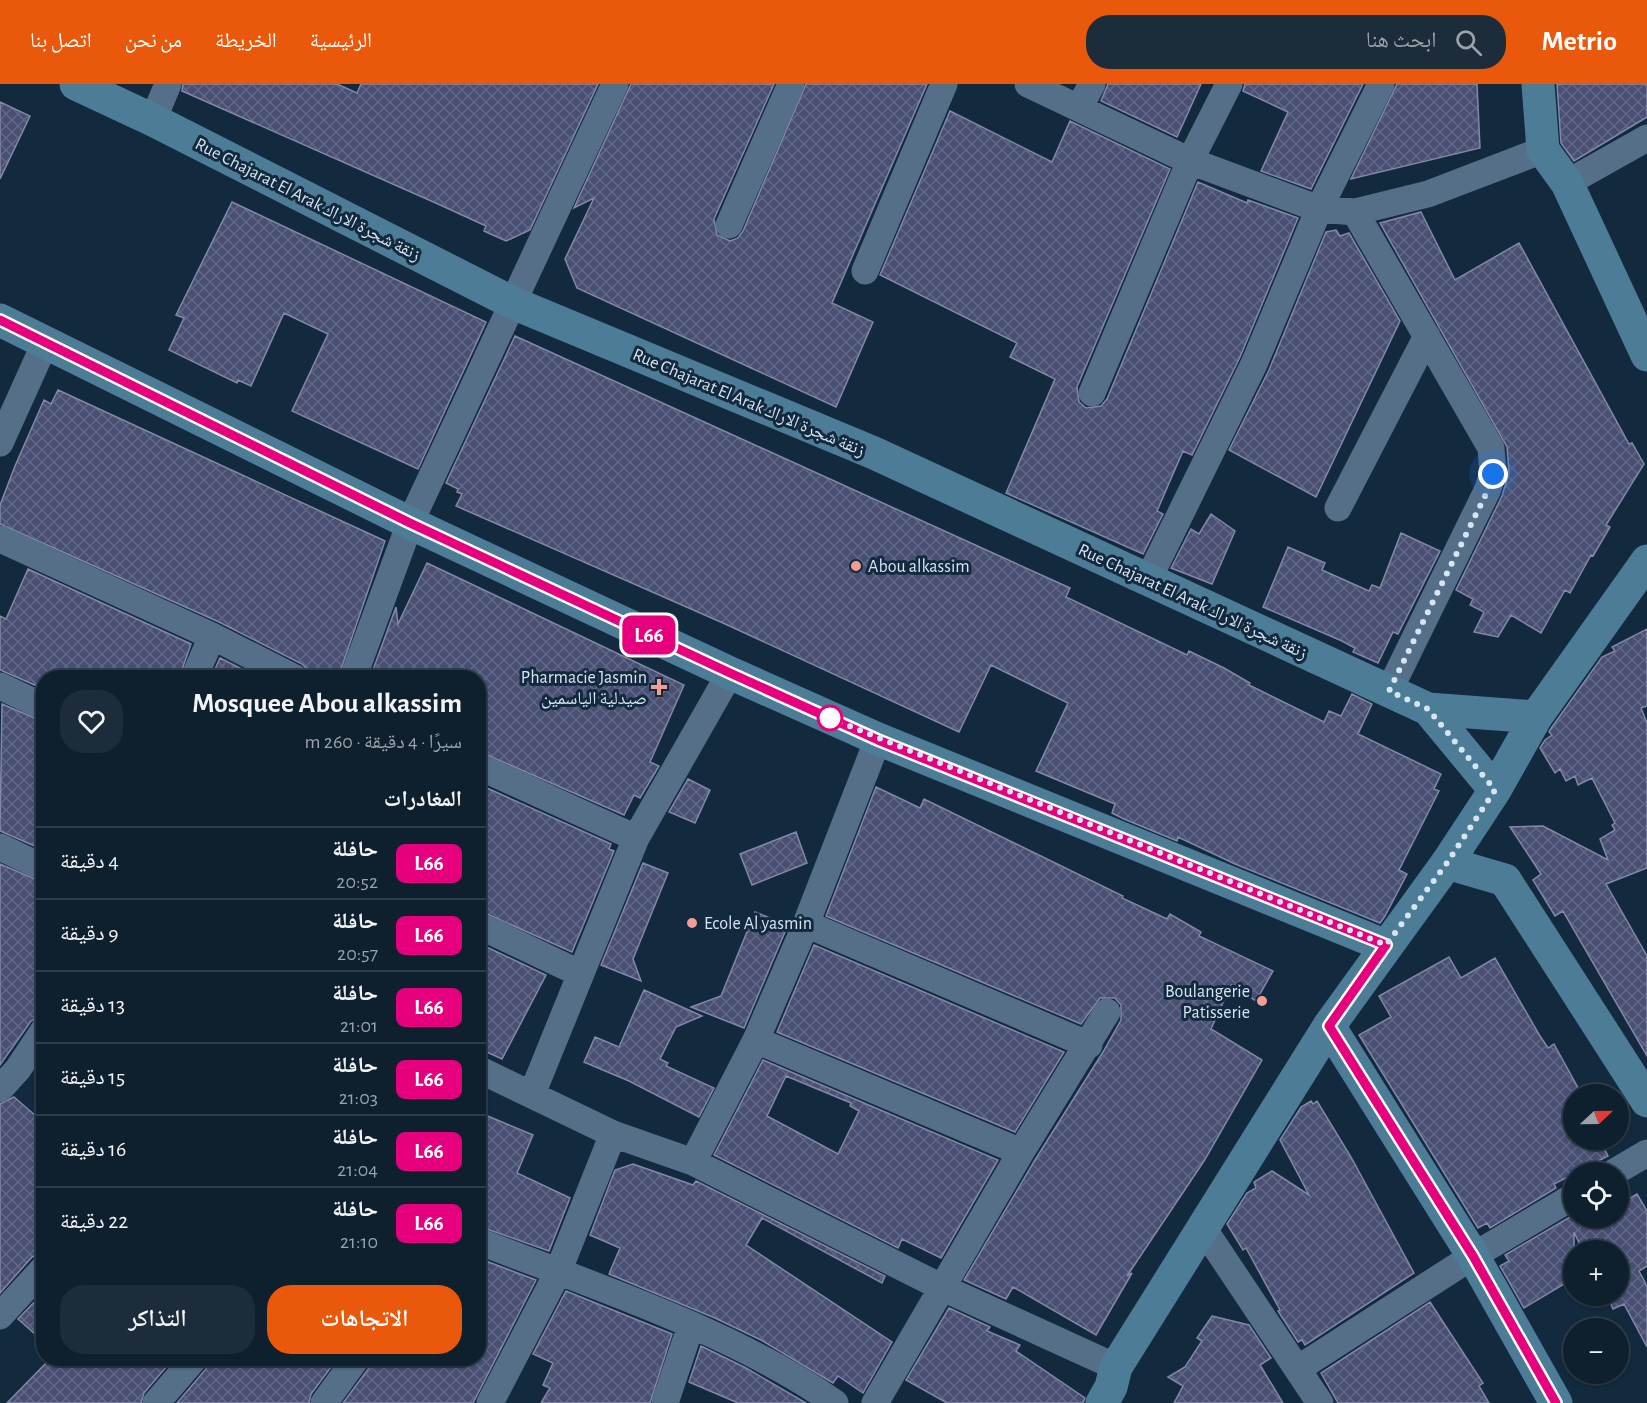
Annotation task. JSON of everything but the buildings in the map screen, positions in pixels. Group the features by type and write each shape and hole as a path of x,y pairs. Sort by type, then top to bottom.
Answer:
{"street":[{"name":"Rue Chajarat El Arak زنقة شجرة الاراك","path":"76,84 153,120 513,303 874,453 1428,709 1536,717"},
{"path":"153,120 168,84"},
{"path":"356,670 410,523 615,84"},
{"path":"729,225 791,84"},
{"path":"865,271 944,84"},
{"path":"1029,84 1190,161 1319,209 1355,212 1428,194 1542,150"},
{"path":"1079,108 1092,84"},
{"path":"1092,393 1190,161 1229,84"},
{"path":"1148,580 1254,364 1319,209 1381,84"},
{"path":"1538,84 1542,150 1567,183 1647,355"},
{"path":"1567,183 1647,138"},
{"path":"1355,212 1491,448 1493,474 1487,492 1389,691"},
{"path":"0,320 410,523 878,740 1386,945"},
{"path":"1338,508 1427,336"},
{"path":"0,443 46,341"},
{"path":"0,539 212,636 278,670"},
{"path":"486,1073 613,1134 693,1162 943,1288 1113,1390 1203,1228 1329,1026 1447,863 1495,790 1536,717 1647,561"},
{"path":"197,670 212,636"},
{"path":"532,1094 579,973 636,838 730,673"},
{"path":"0,686 36,703"},
{"name":"Rue Chajarat El Arak زنقة شجرة الاراك","path":"1428,709 1495,790"},
{"path":"693,1162 756,1040 806,924 878,740"},
{"path":"486,770 636,838"},
{"path":"0,847 36,864"},
{"path":"1447,863 1505,880 1647,1101"},
{"path":"806,924 1089,1045"},
{"path":"486,929 579,973"},
{"path":"875,1403 1021,1152 1089,1045 1107,1012"},
{"path":"1329,1026 1473,1256 1556,1403"},
{"path":"756,1040 1021,1152"},
{"path":"0,1089 18,1069 36,1042"},
{"path":"490,1403 558,1272 613,1134"},
{"path":"1629,1164 1647,1153"},
{"path":"1299,1368 1473,1256 1563,1203"},
{"path":"1203,1228 1299,1368 1320,1403"},
{"path":"486,1244 690,1326 797,1376 835,1403"},
{"path":"0,1316 36,1277"},
{"path":"665,1403 690,1326"},
{"path":"156,1403 188,1366"},
{"path":"324,1403 351,1366"}],"bus line":[{"name":"L66","path":"0,320 410,523 878,740 1386,945 1329,1026 1473,1256 1556,1403"}],"place":[{"name":"Abou alkassim","path":"856,566"},
{"name":"Pharmacie Jasmin صيدلية الياسمين","path":"659,687"},
{"name":"Ecole Al yasmin","path":"692,923"},
{"name":"Boulangerie Patisserie","path":"1262,1001"}],"route":[{"path":"830,718 878,740 1386,945 1447,863 1495,790 1428,709 1389,691 1487,492 1493,474"}]}
